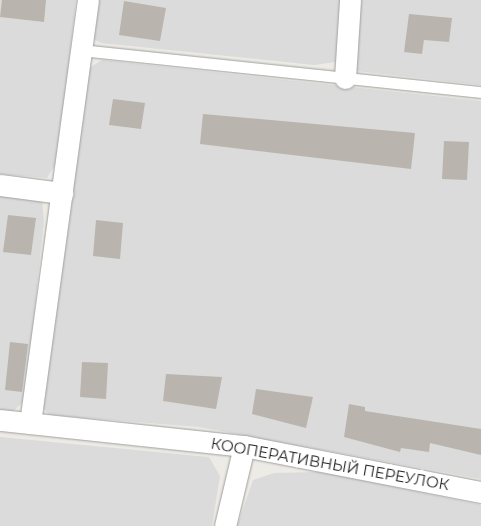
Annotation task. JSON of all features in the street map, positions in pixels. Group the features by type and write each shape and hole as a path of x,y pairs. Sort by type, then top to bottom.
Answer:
{"street":[{"path":"30,423 88,0"},
{"path":"345,78 350,0"},
{"path":"0,185 62,192"},
{"name":"КООПЕРАТИВНЫЙ ПЕРЕУЛОК","path":"0,420 244,446 481,492"},
{"path":"225,526 244,446"}],"lane":[{"path":"81,50 481,92"}],"shaded area":[{"path":"0,0 76,0 58,160 47,178 0,174"},
{"path":"93,0 342,0 336,62 314,65 101,43 92,38"},
{"path":"356,0 481,0 481,85 356,71"},
{"path":"102,60 481,101 481,479 199,427 49,415 40,404 86,70"},
{"path":"0,191 42,200 44,220 25,400 11,413 0,416"},
{"path":"0,437 209,457 220,476 212,526 0,526"},
{"path":"322,472 481,505 481,526 237,526 253,480 274,473"}],"building":[{"path":"2,0 46,0 44,22 0,17"},
{"path":"124,1 166,8 160,41 119,35"},
{"path":"409,14 452,18 449,42 424,40 422,54 404,52"},
{"path":"113,99 145,103 141,129 109,125"},
{"path":"203,114 415,133 411,169 200,144"},
{"path":"444,141 469,142 467,180 442,179"},
{"path":"8,215 36,218 31,255 3,252"},
{"path":"96,220 123,223 120,259 93,256"},
{"path":"10,342 28,344 22,392 5,390"},
{"path":"82,362 108,363 106,399 80,397"},
{"path":"166,374 222,377 216,409 163,401"},
{"path":"256,389 313,397 306,428 252,414"},
{"path":"349,404 365,407 365,411 481,429 481,455 430,443 429,452 401,448 400,452 344,437"}]}
